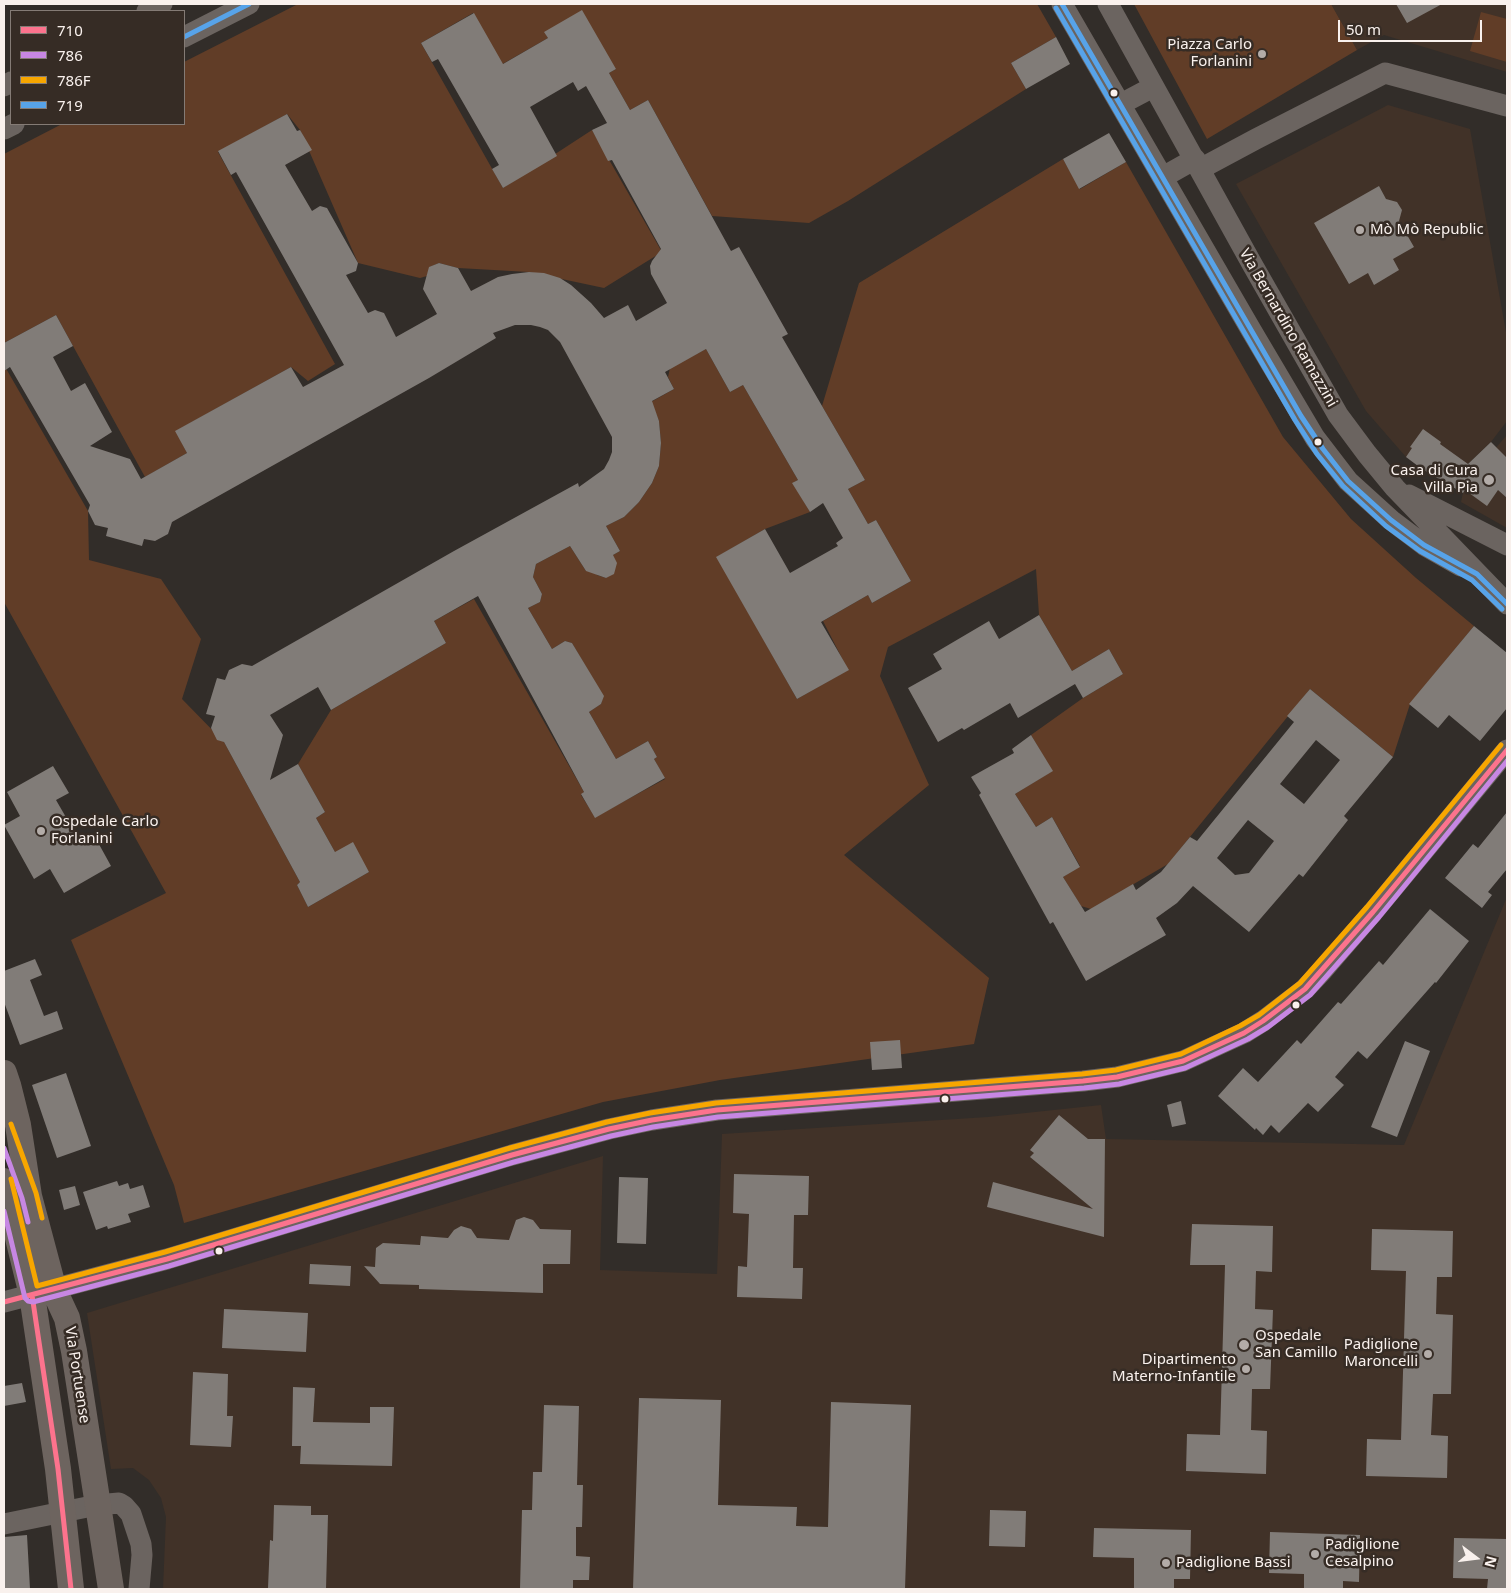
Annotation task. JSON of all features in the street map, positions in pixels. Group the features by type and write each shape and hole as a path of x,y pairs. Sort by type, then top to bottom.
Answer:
{"main road":[{"name":"Via Portuense","path":"4,1073 18,1125 29,1196 42,1293 58,1469 81,1508 111,1589"},
{"name":"Via Portuense","path":"4,1181 42,1293 67,1318 69,1326 81,1508 71,1589"}],"street":[{"path":"149,10 162,4"},
{"path":"185,36 249,4"},
{"name":"Via Bernardino Ramazzini","path":"1062,4 1301,416 1332,461 1348,481 1401,528 1437,553 1477,574"},
{"name":"Via Bernardino Ramazzini","path":"1108,4 1329,401 1356,441 1395,488 1507,604"},
{"path":"1163,177 1197,164 1385,73 1507,106"},
{"path":"1121,104 1153,87"},
{"name":"Via Bernardino Ramazzini","path":"1395,488 1507,545"},
{"path":"4,1302 177,1256 521,1153 609,1129 652,1120 717,1110 1083,1081 1117,1076 1183,1061 1220,1045 1250,1029 1305,989 1373,912 1507,750"},
{"path":"4,1524 81,1508 116,1503 124,1506 131,1514 138,1534 142,1555 139,1589"}],"shaded area":[{"path":"298,4 1037,4 1056,37 1011,63 1026,89 848,201 809,223 712,216 648,100 630,110 609,73 616,69 545,32 548,38 492,70 473,13 421,43 503,188 592,130 662,252 604,288 529,272 458,268 439,263 430,267 427,276 420,278 358,263 300,130 287,114 218,152 335,364 308,381 291,367 176,431 187,453 145,477 56,315 4,343 4,154 60,125 185,125 185,61"},
{"name":"Piazza Carlo Forlanini","path":"1134,4 1331,4 1357,50 1207,139"},
{"path":"1331,4 1507,4 1507,72 1384,35 1357,50"},
{"path":"1481,12 1507,19 1507,62 1470,51"},
{"path":"1388,105 1470,129 1507,338 1507,421 1491,442 1447,484 1406,457 1366,411 1236,184"},
{"path":"1063,159 1080,189 1126,162 1283,437 1351,519 1416,578 1474,626 1410,704 1393,757 1310,689 1168,864 1091,909 1081,906 1063,877 1080,866 1052,817 1036,827 1015,794 1052,771 1031,735 1083,698 1123,674 1109,649 1072,671 1039,615 1036,569 888,647 880,676 929,785 844,855 989,978 974,1044 720,1080 603,1102 184,1223 174,1185 71,940 166,893 4,602 4,365 88,511 89,560 161,579 201,639 182,699 224,742 300,882 297,885 308,907 369,872 335,852 316,818 325,812 298,764 331,710 446,643 434,621 474,599 584,792 581,795 595,817 665,779 654,759 657,757 648,741 616,759 589,712 601,704 603,696 572,643 565,641 552,649 528,608 540,602 542,594 533,577 536,564 570,546 586,571 592,568 597,575 606,578 613,555 620,551 606,526 624,517 639,502 652,483 659,466 661,443 659,421 651,402 674,389 668,377 670,368 706,349 730,392 743,385 798,480 793,483 810,512 765,529 717,557 797,699 848,670 823,621 868,595 872,603 911,581 876,520 868,524 848,489 865,480 822,406 859,283"},
{"name":"Casa di Cura Villa Pia","path":"1507,435 1507,528 1461,502 1463,493 1480,466"},
{"path":"1507,897 1507,1589 163,1589 166,1517 161,1498 149,1480 133,1468 111,1469 87,1313 603,1156 600,1270 717,1274 722,1134 988,1117 1101,1105 1106,1139 1404,1145"}],"building":[{"path":"1396,4 1442,4 1407,23"},
{"path":"582,10 616,69 609,73 630,110 648,100 731,251 739,247 788,334 782,337 865,480 848,489 868,524 876,520 911,581 872,603 868,595 821,622 849,670 797,699 716,557 765,529 790,573 838,546 836,543 843,538 823,503 810,512 792,483 798,480 743,385 730,392 706,349 665,372 674,389 652,401 659,421 661,443 659,466 652,483 639,502 624,517 606,526 620,551 613,555 617,563 614,574 606,578 586,571 570,546 536,564 533,577 542,594 540,602 528,608 552,649 565,641 572,643 604,696 601,704 589,712 616,759 648,741 657,757 654,759 665,778 595,818 581,794 584,792 478,596 434,621 446,643 331,710 318,687 270,715 283,735 270,780 298,764 325,812 316,818 335,852 353,842 369,872 308,907 297,885 300,882 224,742 217,740 211,728 215,716 206,714 217,678 225,680 229,670 242,664 252,666 578,483 579,487 604,469 612,452 612,437 560,342 548,330 531,325 515,325 493,333 496,338 429,378 172,522 168,534 155,541 144,539 142,546 106,536 108,528 95,525 88,511 90,505 10,367 4,371 4,343 56,315 73,346 53,357 71,391 85,383 112,432 90,446 130,459 141,479 187,453 175,431 291,367 303,387 344,365 236,172 231,175 218,151 287,114 297,131 300,130 312,150 285,165 312,211 320,206 327,208 358,263 356,271 346,275 368,313 375,310 384,313 396,337 437,314 423,289 429,267 439,263 458,268 471,291 498,277 529,272 544,273 560,278 571,285 604,318 628,305 636,321 667,303 651,274 650,266 661,249 612,160 608,161 592,130 607,123 586,86 578,91 573,82 530,107 557,156 503,188 492,169 499,165 438,59 432,62 421,43 474,13 503,64 548,38 544,32"},
{"path":"1056,37 1070,64 1026,89 1011,63"},
{"path":"1109,133 1126,162 1079,189 1063,159"},
{"path":"1379,186 1386,199 1397,202 1402,210 1399,221 1414,247 1393,259 1399,270 1374,285 1368,273 1349,284 1314,223"},
{"path":"1423,429 1468,464 1491,442 1507,458 1507,498 1498,490 1487,506 1465,490 1463,493 1422,469 1406,457 1412,448 1410,447"},
{"path":"1039,615 1072,671 1109,649 1123,674 1083,698 1075,684 1018,718 1010,703 964,730 962,728 938,742 908,688 942,669 933,654 989,621 999,639"},
{"path":"1474,626 1507,653 1507,708 1480,741 1449,715 1438,728 1409,704"},
{"path":"1310,689 1393,757 1344,816 1348,820 1303,877 1299,874 1249,932 1193,886 1177,903 1156,918 1166,935 1086,981 1053,922 1050,924 971,777 1014,753 1012,749 1031,735 1053,771 1015,794 1036,827 1052,817 1080,867 1063,877 1085,912 1133,884 1136,890 1161,872 1190,837 1197,841 1294,722 1287,716","holes":["1316,740 1340,760 1304,804 1280,784","1248,820 1274,841 1249,873 1235,875 1217,858"]},
{"name":"Ospedale Carlo Forlanini","path":"53,766 69,793 56,800 82,845 95,837 111,866 64,893 50,869 34,879 4,825 20,816 7,792"},
{"path":"1507,812 1507,869 1488,892 1492,895 1482,908 1445,878 1473,844 1478,848"},
{"path":"1430,909 1469,941 1436,983 1367,1059 1358,1051 1335,1077 1344,1085 1318,1112 1308,1103 1279,1133 1271,1125 1263,1135 1218,1096 1243,1068 1258,1082 1297,1040 1301,1044 1338,1002 1341,1004 1379,961 1383,965"},
{"path":"35,959 42,975 30,980 44,1016 57,1011 63,1029 20,1045 4,1002 4,971"},
{"path":"900,1040 902,1068 872,1070 870,1042"},
{"path":"1405,1041 1430,1051 1397,1137 1371,1127"},
{"path":"66,1073 91,1146 57,1158 32,1085"},
{"path":"1181,1101 1186,1124 1172,1127 1167,1105"},
{"path":"1059,1115 1088,1139 1105,1139 1104,1237 987,1207 993,1182 1093,1209 1030,1157 1034,1153 1030,1150"},
{"path":"734,1174 809,1176 808,1215 794,1215 793,1268 803,1268 802,1299 737,1297 738,1266 747,1267 749,1214 733,1213"},
{"path":"619,1177 648,1178 646,1244 617,1243"},
{"path":"117,1181 119,1186 128,1183 130,1189 143,1185 150,1207 128,1214 131,1222 108,1229 107,1226 96,1230 83,1192"},
{"path":"75,1186 80,1205 64,1210 59,1190"},
{"path":"524,1217 533,1220 540,1229 571,1230 570,1264 543,1264 543,1293 419,1289 419,1285 380,1284 364,1266 375,1267 376,1248 383,1243 420,1245 421,1236 448,1238 454,1230 461,1226 471,1229 477,1238 509,1240 516,1220"},
{"name":"Dipartimento Materno-Infantile","path":"1192,1224 1273,1226 1272,1272 1256,1271 1255,1309 1273,1310 1270,1389 1252,1389 1251,1430 1267,1431 1266,1474 1186,1471 1187,1434 1220,1435 1225,1265 1190,1265"},
{"name":"Padiglione Maroncelli","path":"1372,1229 1453,1231 1452,1277 1437,1277 1436,1314 1453,1315 1451,1394 1433,1394 1431,1435 1448,1436 1447,1478 1366,1476 1367,1439 1401,1440 1406,1271 1371,1270"},
{"path":"310,1264 351,1266 350,1286 309,1284"},
{"path":"224,1309 308,1313 306,1352 222,1348"},
{"path":"193,1372 228,1374 227,1416 233,1416 231,1447 190,1445"},
{"path":"22,1383 26,1402 4,1406 4,1386"},
{"path":"293,1387 315,1388 313,1422 370,1423 370,1407 394,1407 392,1466 300,1464 301,1446 292,1446"},
{"path":"639,1398 721,1400 718,1505 797,1507 796,1526 828,1527 831,1402 911,1405 905,1589 633,1589"},
{"path":"544,1405 579,1406 577,1485 583,1485 582,1527 576,1527 576,1556 590,1557 589,1580 573,1580 573,1589 520,1589 522,1510 532,1510 533,1472 542,1472"},
{"path":"274,1505 311,1506 311,1515 328,1515 326,1589 268,1588 270,1540 273,1541"},
{"path":"990,1510 1026,1511 1025,1547 989,1546"},
{"name":"Padiglione Bassi","path":"1094,1528 1191,1530 1190,1579 1174,1579 1174,1589 1134,1589 1134,1558 1093,1557"},
{"name":"Padiglione Cesalpino","path":"1270,1532 1360,1535 1359,1582 1343,1581 1343,1589 1304,1589 1304,1574 1269,1573"},
{"path":"27,1535 30,1589 4,1589 4,1537"},
{"path":"1454,1538 1507,1539 1507,1589 1487,1589 1488,1579 1453,1578"}],"transit line":[{"name":"719","path":"185,36 249,4"},
{"name":"719","path":"1062,4 1301,416 1323,449 1348,481 1391,520 1424,545 1477,574 1507,604"},
{"path":"1056,8 1295,420 1317,454 1343,486 1386,526 1420,551 1472,580 1502,609"},
{"name":"786F","path":"11,1179 37,1286 165,1252 510,1148 607,1122 650,1113 716,1103 1082,1074 1116,1070 1181,1054 1259,1015 1300,983 1367,907 1501,745"},
{"name":"710","path":"4,1302 167,1259 512,1155 609,1129 652,1120 717,1110 1083,1081 1117,1077 1183,1061 1244,1033 1305,989 1373,912 1507,750"},
{"name":"786","path":"4,1211 25,1298 33,1302 169,1266 514,1162 611,1136 653,1127 718,1117 1084,1088 1119,1084 1185,1068 1248,1039 1268,1027 1310,995 1379,917 1507,761"},
{"name":"786F","path":"11,1124 36,1193 42,1218"},
{"name":"786","path":"4,1148 22,1198 28,1222"},
{"name":"710","path":"32,1295 58,1469 71,1589"}],"place":[{"name":"Piazza Carlo Forlanini","path":"1262,54"},
{"name":"Mò Mò Republic","path":"1360,230"},
{"name":"Casa di Cura Villa Pia","path":"1489,480"},
{"name":"Ospedale Carlo Forlanini","path":"41,831"},
{"name":"Ospedale San Camillo","path":"1244,1345"},
{"name":"Padiglione Maroncelli","path":"1428,1354"},
{"name":"Dipartimento Materno-Infantile","path":"1246,1369"},
{"name":"Padiglione Cesalpino","path":"1315,1554"},
{"name":"Padiglione Bassi","path":"1166,1563"}]}
